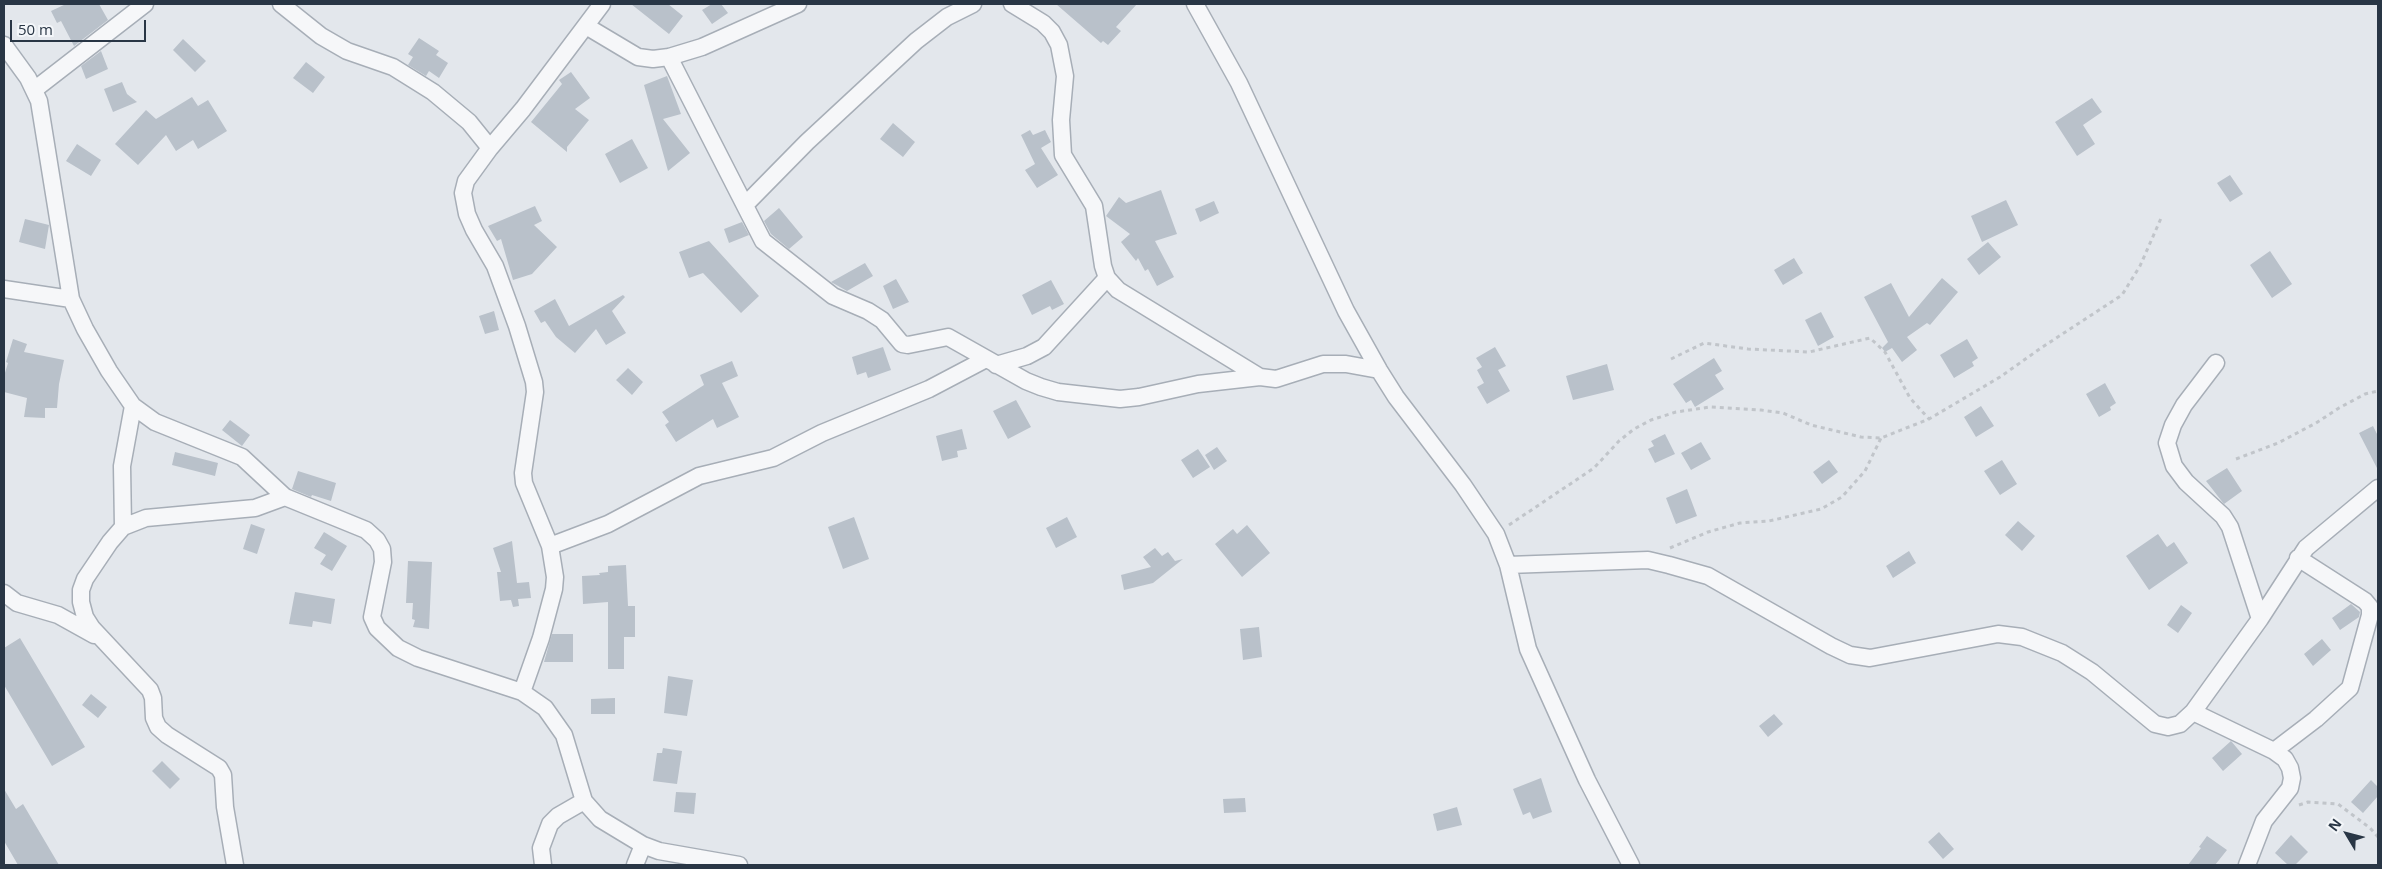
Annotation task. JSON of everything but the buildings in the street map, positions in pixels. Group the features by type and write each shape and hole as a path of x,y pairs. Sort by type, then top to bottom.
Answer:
{"street":[{"path":"34,90 145,4"},
{"path":"281,4 321,36 347,51 393,67 433,92 469,122 490,148"},
{"path":"522,692 541,638 554,589 554,570 550,546 524,483 523,473 535,392 534,382 517,326 495,266 474,230 467,214 463,193 466,181 490,148 523,109 602,4"},
{"path":"586,26 638,57 653,59 669,57 702,47 798,4"},
{"path":"1012,4 1043,23 1052,32 1059,45 1065,76 1061,128 1063,154 1094,206 1103,266 1107,278 1134,301 1260,377"},
{"path":"1195,4 1238,83 1346,310 1379,370 1396,397 1463,485 1496,534 1508,565 1528,650 1587,780 1631,865"},
{"path":"745,205 814,136 909,47 962,6"},
{"path":"4,45 34,90 42,116 71,299 109,371 133,406 155,422 242,457 285,497 366,530 377,540 382,549 383,562 372,617 377,628 386,639 398,648 418,658 522,692 545,708 557,722 570,752 584,801 600,819 643,845 672,854 739,865"},
{"path":"669,57 763,242 833,296 868,311 882,320 902,344 908,345 948,337 1026,381 1050,389 1120,398 1139,397 1198,384 1260,377 1276,379 1323,364 1338,363 1379,370"},
{"path":"550,546 608,524 699,476 773,458 822,433 991,362 1026,356 1044,347 1107,278"},
{"path":"4,289 71,299"},
{"path":"2216,363 2184,405 2172,425 2167,442 2174,466 2186,482 2223,516 2230,527 2260,619"},
{"path":"123,527 122,466 133,406"},
{"path":"1508,565 1648,560 1708,576 1830,646 1850,655 1870,658 1998,634 2022,636 2062,653 2092,672 2155,724 2168,727 2180,724 2193,712 2260,619 2298,558 2318,537 2378,488"},
{"path":"235,865 225,807 223,775 219,768 167,736 158,727 154,718 153,698 150,690 102,640 85,617 81,602 81,590 110,542 123,527 146,518 255,508 285,497"},
{"path":"2274,751 2316,719 2350,688 2370,615 2370,607 2365,601 2298,558"},
{"path":"4,593 17,603 58,615 102,640"},
{"path":"2193,712 2274,751 2285,759 2292,778 2290,788 2270,812 2255,839 2247,865"},
{"path":"543,865 541,848 550,824 558,816 584,801"},
{"path":"635,865 643,845"}],"path":[{"path":"1496,534 1594,468 1619,441 1634,429 1651,420 1676,412 1710,407 1783,412 1811,425 1861,437 1881,438 1929,419 2000,377 2122,295 2140,266 2162,216"},
{"path":"1671,359 1704,343 1748,349 1809,352 1870,338 1885,352 1910,398 1929,419"},
{"path":"2236,459 2278,443 2365,394 2378,391"},
{"path":"1648,560 1675,545 1708,532 1740,523 1769,521 1821,508 1842,497 1865,472 1881,438"},
{"path":"2270,812 2308,802 2338,804 2378,837"}]}
